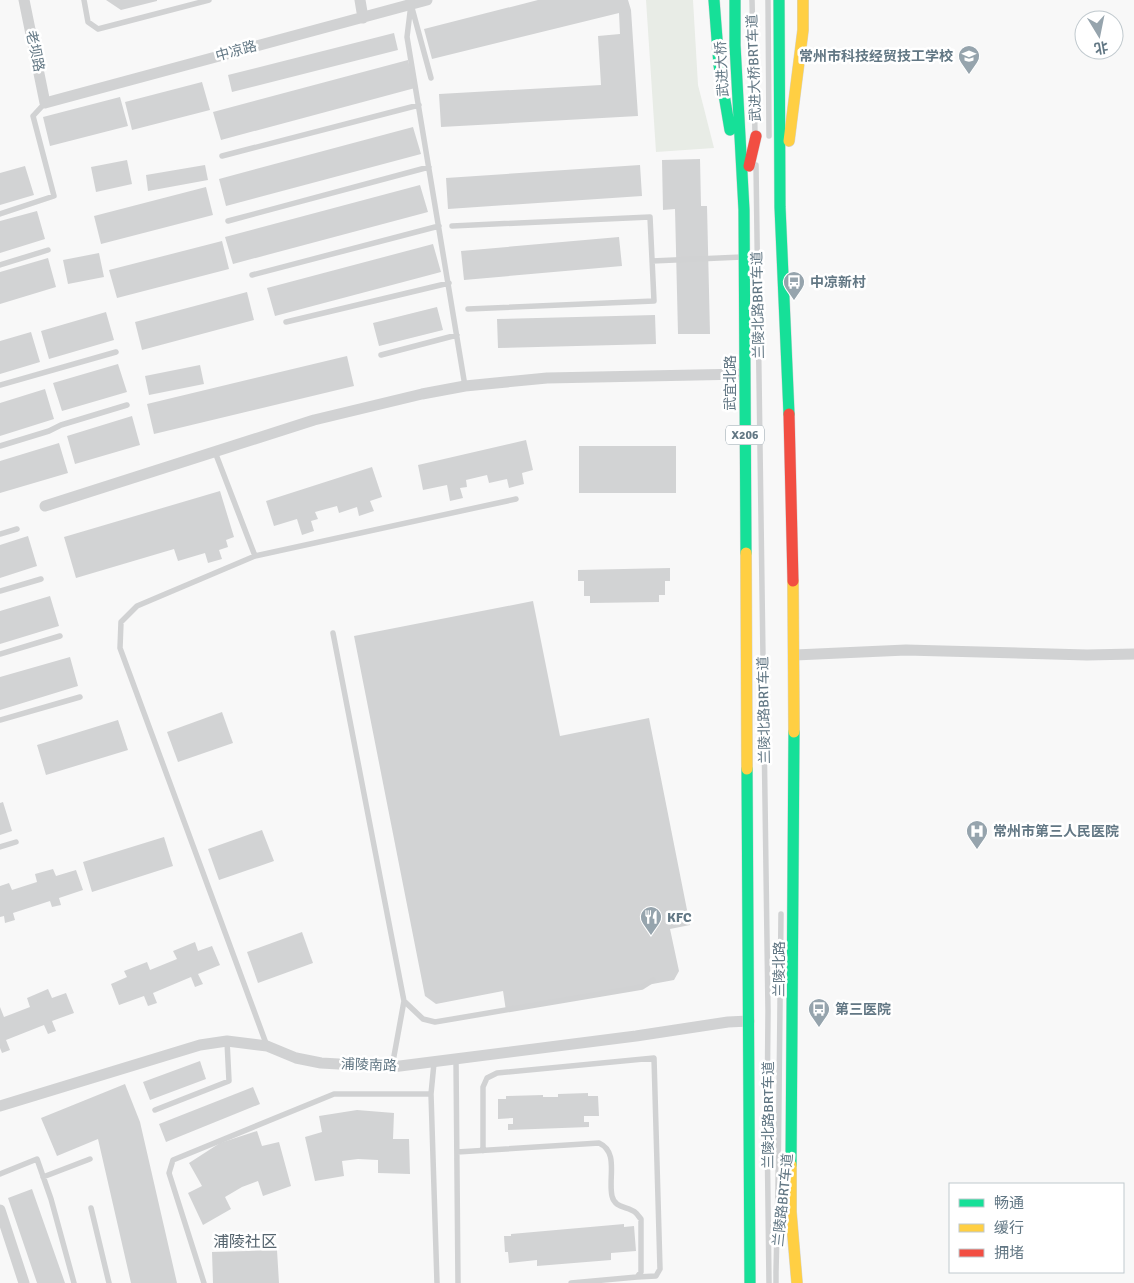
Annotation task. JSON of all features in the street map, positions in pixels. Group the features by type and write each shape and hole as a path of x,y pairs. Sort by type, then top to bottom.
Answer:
{"main road":[{"path":"714,0 719,65 744,210"},
{"name":"武进大桥","path":"735,0 735,44 741,137"},
{"path":"778,0 774,136 780,206 788,381 794,655"},
{"path":"780,206 803,30 803,0"},
{"path":"744,210 750,160 756,136"},
{"name":"武宜北路","path":"741,137 744,210 749,1020"},
{"name":"兰陵北路","path":"794,655 792,1212 797,1283"},
{"path":"749,1020 750,1283"}],"street":[{"name":"老坝路","path":"24,0 46,103"},
{"path":"360,0 363,18"},
{"name":"中凉路","path":"46,103 427,0"},
{"path":"45,506 314,420 422,394 465,386 547,378 744,374"},
{"path":"794,655 906,650 1087,655 1134,654"},
{"name":"浦陵南路","path":"0,1106 200,1045 227,1041 267,1046 296,1058 321,1063 392,1067 434,1063 749,1020"},
{"path":"0,1210 24,1283"}],"lane":[{"path":"84,0 88,22 98,29 209,0"},
{"name":"武进大桥BRT车道","path":"752,0 756,136"},
{"name":"武进大桥BRT车道","path":"768,0 774,136"},
{"path":"411,4 431,78"},
{"path":"411,4 407,38 465,386"},
{"path":"0,214 54,196 33,116 46,103"},
{"path":"222,156 419,105"},
{"name":"兰陵北路BRT车道","path":"756,136 768,1011 769,1283"},
{"path":"228,221 429,167"},
{"path":"452,226 650,217 654,301 468,309"},
{"path":"252,275 439,226"},
{"path":"0,265 48,250"},
{"path":"652,261 744,257"},
{"path":"286,322 449,283"},
{"path":"381,355 457,335"},
{"path":"0,385 116,352"},
{"path":"0,446 49,432 61,425 127,405"},
{"path":"215,452 255,556"},
{"path":"267,1046 120,648 121,622 137,606 255,556 516,499"},
{"path":"0,534 17,529"},
{"path":"0,591 41,578"},
{"path":"334,633 404,1001 392,1067"},
{"path":"0,654 60,636"},
{"path":"0,720 80,697"},
{"path":"0,847 16,842"},
{"name":"兰陵北路BRT车道","path":"776,1272 781,914"},
{"path":"404,1001 423,1019 435,1022 642,986 653,980"},
{"path":"155,1110 228,1081 227,1041"},
{"path":"483,1150 483,1086 487,1078 497,1073 654,1058 660,1270 656,1276 571,1283"},
{"path":"456,1060 458,1283"},
{"path":"434,1063 431,1094 437,1283"},
{"path":"204,1283 169,1173 173,1160 334,1094 431,1094"},
{"name":"兰陵路BRT车道","path":"776,1283 793,1116"},
{"path":"457,1152 599,1143 606,1146 610,1154 612,1197 616,1204 636,1213 641,1220 641,1272 637,1277"},
{"path":"0,1174 37,1159 51,1199 74,1283"},
{"path":"43,1177 90,1159"},
{"path":"91,1208 109,1283"}],"shaded area":[{"path":"646,0 693,0 698,85 714,148 656,152"}],"building":[{"path":"106,0 157,0 157,1 121,10"},
{"path":"538,0 628,0 631,10 638,116 441,127 439,94 601,85 598,36 620,34 619,13 432,59 424,29"},
{"path":"394,33 398,50 232,92 228,75"},
{"path":"408,60 415,88 221,140 213,112"},
{"path":"202,82 210,110 132,130 125,102"},
{"path":"120,97 128,126 50,146 43,117"},
{"path":"413,127 421,154 226,206 219,179"},
{"path":"700,159 701,206 707,206 710,334 678,334 675,209 663,210 662,160"},
{"path":"127,160 132,184 96,192 91,167"},
{"path":"205,165 208,180 148,191 146,175"},
{"path":"640,165 642,196 448,209 446,178"},
{"path":"25,166 34,195 0,205 0,173"},
{"path":"420,185 428,212 233,264 225,237"},
{"path":"206,187 213,215 101,244 94,216"},
{"path":"37,211 45,239 0,253 0,221"},
{"path":"619,237 622,266 464,280 461,251"},
{"path":"222,241 229,269 117,298 109,270"},
{"path":"433,244 441,272 275,316 267,288"},
{"path":"99,253 104,277 68,284 63,260"},
{"path":"48,258 56,287 0,304 0,272"},
{"path":"247,292 254,320 142,350 135,322"},
{"path":"437,307 443,330 379,346 373,323"},
{"path":"106,312 114,340 49,359 41,331"},
{"path":"655,315 656,344 498,348 497,319"},
{"path":"31,332 40,362 0,374 0,341"},
{"path":"347,356 354,386 154,434 147,404"},
{"path":"118,364 127,392 62,411 53,383"},
{"path":"200,365 204,384 149,395 145,376"},
{"path":"45,389 54,419 0,436 0,403"},
{"path":"132,416 140,445 75,464 67,436"},
{"path":"526,440 533,470 522,473 524,484 509,488 507,479 489,483 487,475 466,480 467,487 460,488 463,498 450,501 447,485 423,490 418,465"},
{"path":"59,443 68,473 0,493 0,461"},
{"path":"579,446 676,446 676,493 579,493"},
{"path":"372,467 382,497 370,501 374,511 359,516 357,507 339,513 337,506 315,512 318,519 311,521 314,531 302,535 297,519 274,526 266,501"},
{"path":"220,491 234,537 226,540 228,547 219,550 222,559 208,563 205,553 178,561 174,549 76,578 64,537"},
{"path":"28,536 37,566 0,578 0,545"},
{"path":"670,568 670,581 665,581 665,595 659,595 659,602 590,603 590,596 584,596 584,581 578,581 578,570"},
{"path":"50,596 59,626 0,644 0,611"},
{"path":"533,601 560,736 649,718 690,925 670,929 679,971 674,980 506,1011 503,991 436,1004 425,996 354,636"},
{"path":"70,657 78,686 0,710 0,677"},
{"path":"222,712 233,743 178,762 167,732"},
{"path":"118,720 128,750 46,775 37,745"},
{"path":"3,802 12,831 0,835 0,803"},
{"path":"262,830 274,861 219,880 208,849"},
{"path":"164,837 173,866 92,892 83,862"},
{"path":"53,869 56,876 76,870 83,890 59,898 61,905 52,907 50,901 13,913 15,920 5,923 4,916 0,917 0,886 9,883 12,890 37,882 35,874"},
{"path":"302,932 313,963 258,983 247,952"},
{"path":"195,942 198,951 212,946 220,965 198,974 203,984 195,987 191,977 153,993 157,1003 148,1006 144,996 119,1005 111,984 127,977 124,971 147,962 150,970 177,959 173,951"},
{"path":"48,989 52,998 66,993 74,1013 52,1021 56,1031 48,1034 44,1025 6,1040 10,1050 2,1053 0,1048 0,1007 4,1017 30,1007 27,998"},
{"path":"200,1061 206,1079 150,1100 143,1082"},
{"path":"125,1084 140,1122 177,1283 131,1283 98,1139 57,1156 41,1118"},
{"path":"253,1087 260,1104 166,1142 159,1124"},
{"path":"588,1093 588,1096 598,1096 599,1116 584,1116 584,1122 589,1122 589,1127 508,1130 508,1124 513,1124 513,1118 498,1119 498,1099 506,1099 506,1096 543,1095 543,1097 558,1097 558,1094"},
{"path":"357,1110 394,1113 393,1139 409,1139 410,1174 378,1173 378,1160 358,1159 342,1161 344,1176 315,1181 305,1137 322,1132 319,1116"},
{"path":"257,1131 262,1146 279,1142 291,1186 263,1196 258,1181 242,1187 225,1197 231,1209 203,1225 188,1193 202,1186 189,1163 220,1143"},
{"path":"32,1189 65,1283 37,1283 8,1198"},
{"path":"624,1224 624,1227 634,1226 636,1251 611,1253 611,1260 537,1266 537,1260 509,1263 508,1252 505,1252 504,1236 511,1236 511,1234"},
{"path":"277,1250 279,1283 213,1283 212,1252"}],"traffic: fast":[{"path":"714,0 719,65 730,130"},
{"path":"735,0 735,45 744,210 746,553"},
{"path":"779,0 780,207 789,414"},
{"path":"791,1165 794,732"},
{"path":"747,769 750,1283"}],"traffic: slow":[{"path":"789,141 803,30 803,0"},
{"path":"746,553 747,769"},
{"path":"793,581 794,732"},
{"path":"791,1165 791,1212 797,1283"}],"traffic: jam":[{"path":"749,166 756,136"},
{"path":"789,414 793,581"}],"place":[{"name":"常州市科技经贸技工学校","path":"969,75"},
{"name":"中凉新村","path":"794,301"},
{"name":"常州市第三人民医院","path":"977,850"},
{"name":"KFC","path":"651,936"},
{"name":"第三医院","path":"819,1028"}],"district":[{"name":"浦陵社区","path":"245,1242"}]}
